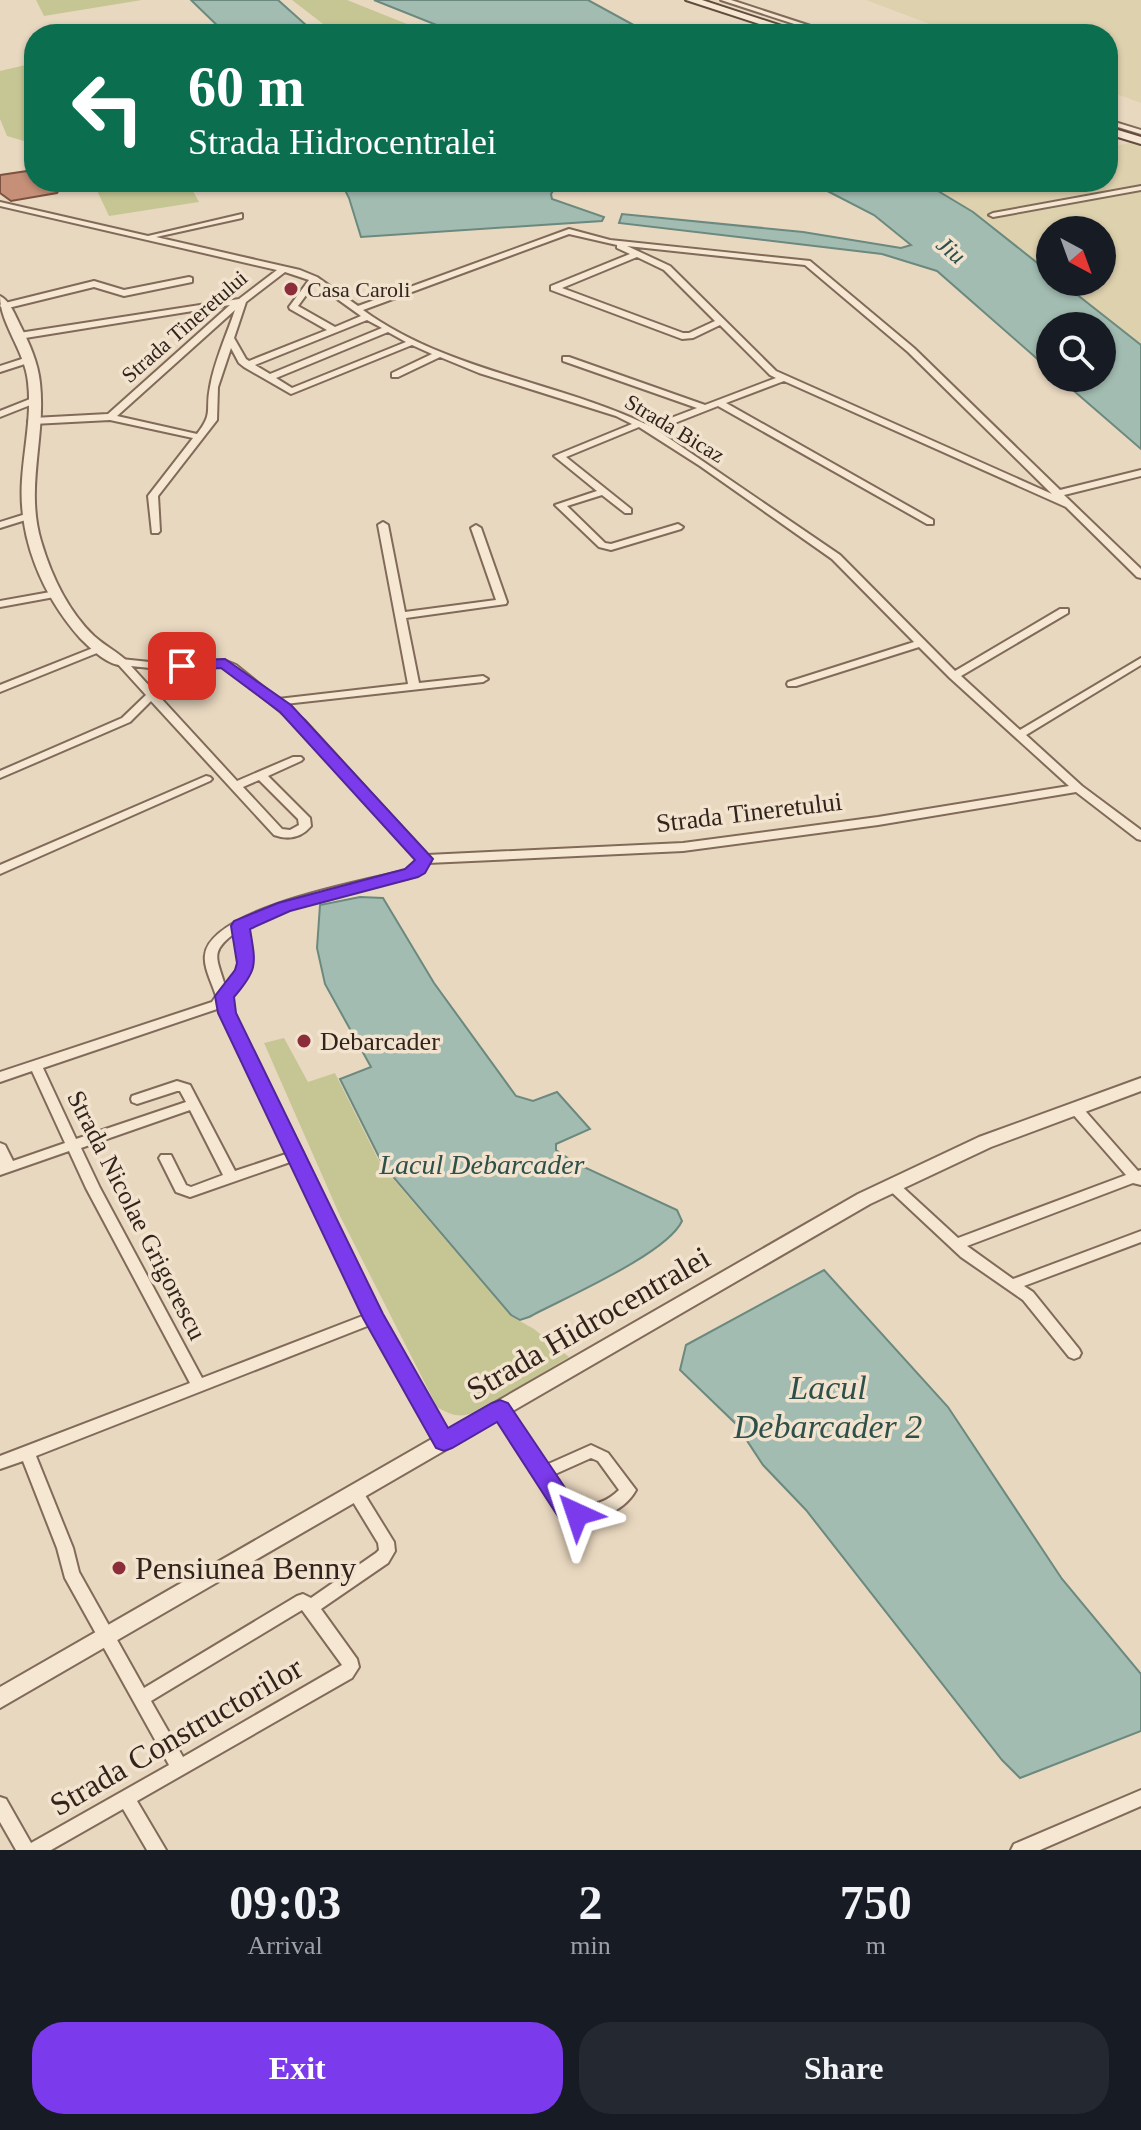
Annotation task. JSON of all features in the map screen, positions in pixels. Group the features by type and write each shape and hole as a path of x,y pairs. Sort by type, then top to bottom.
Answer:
{"main road":[{"path":"691,0 768,24"},
{"path":"1118,133 1141,141"}],"street":[{"path":"724,0 800,24"},
{"path":"1118,125 1141,132"},
{"path":"993,215 1141,188"},
{"name":"Strada Bicaz","path":"0,204 285,268 314,279 356,310 412,342 482,371 612,411 650,429 824,547 954,676 1078,788 1141,836"},
{"path":"150,236 239,216"},
{"path":"356,310 561,232 577,231 667,268 768,370 1073,506"},
{"path":"610,242 792,260 813,266 911,350 1141,575"},
{"path":"637,254 554,288 682,336 690,336 719,322"},
{"name":"Strada Tineretului","path":"110,417 242,301 285,268"},
{"path":"314,279 293,307 334,330"},
{"path":"189,280 124,293 94,284 2,302 19,336 34,380 29,516 44,568 56,594 98,649 121,662 278,832 284,835 299,831 305,826 304,818 261,775"},
{"path":"19,336 242,301 214,387 212,420 153,496 155,531"},
{"path":"247,365 367,317"},
{"path":"268,378 388,329"},
{"path":"229,336 238,357 247,365 291,391 412,342"},
{"path":"395,375 440,354"},
{"path":"566,359 706,408"},
{"path":"0,369 28,360"},
{"path":"650,429 784,378"},
{"path":"0,414 35,400"},
{"path":"719,403 930,522"},
{"name":"Strada Tineretului","path":"33,421 110,417 199,437"},
{"path":"628,511 559,456 639,424"},
{"path":"1059,493 1141,473"},
{"path":"603,492 560,505 602,545 611,547 678,527"},
{"path":"0,525 29,516"},
{"path":"383,525 414,687"},
{"path":"402,615 502,602 476,528"},
{"path":"0,604 56,594"},
{"path":"954,676 1064,611"},
{"path":"792,684 921,643"},
{"path":"0,689 98,649"},
{"path":"1020,734 1141,661"},
{"path":"121,662 182,666 225,663 277,702 355,781 424,859 412,873 284,907 240,926 215,942 210,957 232,1026 297,1155 373,1318 444,1442"},
{"path":"0,775 120,722 136,711 182,666"},
{"path":"277,702 483,679"},
{"path":"235,786 297,759"},
{"path":"0,870 206,779"},
{"name":"Strada Tineretului","path":"424,859 683,847 878,821 1078,788"},
{"path":"0,1077 207,1009 224,996 244,972 246,963 240,926"},
{"name":"Strada Nicolae Grigorescu","path":"35,1065 72,1146 198,1385"},
{"name":"Strada Hidrocentralei","path":"0,1698 730,1274 892,1186 985,1142 1141,1084"},
{"path":"137,1099 181,1086 231,1177"},
{"path":"0,1148 4,1168 193,1104"},
{"path":"957,1244 1139,1178 1075,1108"},
{"path":"166,1158 185,1191 297,1155"},
{"path":"892,1186 957,1244 1028,1296 1074,1353"},
{"path":"1014,1284 1141,1236"},
{"path":"0,1463 373,1318"},
{"path":"500,1409 568,1511 586,1515 622,1498 628,1490 603,1457 591,1451 543,1473"},
{"path":"27,1453 65,1548 71,1573 105,1639 180,1768"},
{"path":"140,1699 294,1605 303,1601 311,1607 382,1558 387,1551 386,1542 355,1492"},
{"name":"Strada Constructorilor","path":"35,1850 346,1673 351,1667 349,1659 311,1607"},
{"path":"126,1798 157,1850"},
{"path":"1020,1850 1141,1798"},
{"path":"0,1805 25,1850"}],"shaded area":[{"path":"866,0 1141,0 1141,103 1118,95 1118,24 930,24"},
{"path":"1141,140 1141,345 1116,325 1116,312 1099,312 1079,296 1116,296 1116,216 1036,216 1036,262 973,212 941,192 1118,192 1118,146"}],"green space":[{"path":"36,0 142,0 44,16"},
{"path":"292,0 347,0 407,24 323,24"},
{"path":"24,65 24,141 7,136 0,119 0,71"},
{"path":"98,192 194,192 199,202 109,216"},
{"path":"284,1038 308,1082 335,1073 381,1165 511,1316 534,1329 569,1357 477,1412 456,1415 437,1407 340,1216 264,1043"}],"water":[{"path":"191,0 278,0 305,24 216,24"},
{"path":"374,0 588,0 632,24 434,24"},
{"path":"346,192 552,192 552,199 604,217 602,221 361,237"},
{"name":"Jiu","path":"829,192 940,192 973,212 1036,262 1036,296 1079,296 1099,312 1036,312 1036,358 937,271 882,254 619,223 622,214 803,232 901,248 911,245 874,215"},
{"path":"1116,325 1141,345 1141,449 1075,392 1116,392"},
{"name":"Lacul Debarcader","path":"360,897 383,898 434,983 516,1096 533,1101 557,1092 590,1129 556,1144 556,1150 575,1163 677,1210 682,1221 673,1234 636,1261 529,1317 520,1320 511,1315 383,1165 340,1079 371,1067 325,984 317,948 320,905"},
{"name":"Lacul Debarcader 2","path":"824,1270 948,1407 1062,1579 1141,1674 1141,1731 1020,1778 1002,1760 806,1510 763,1465 736,1424 680,1370 686,1345"}],"building":[{"path":"24,171 24,192 58,192 11,201 0,193 0,175"}],"place":[{"name":"Casa Caroli","path":"291,289"},
{"name":"Debarcader","path":"304,1041"},
{"name":"Pensiunea Benny","path":"119,1568"}],"route":[{"path":"182,666 225,663 285,708 424,859 412,873 284,907 240,926 246,963 238,981 224,996 227,1013 373,1318 444,1442 500,1409 568,1511 577,1514"}]}
